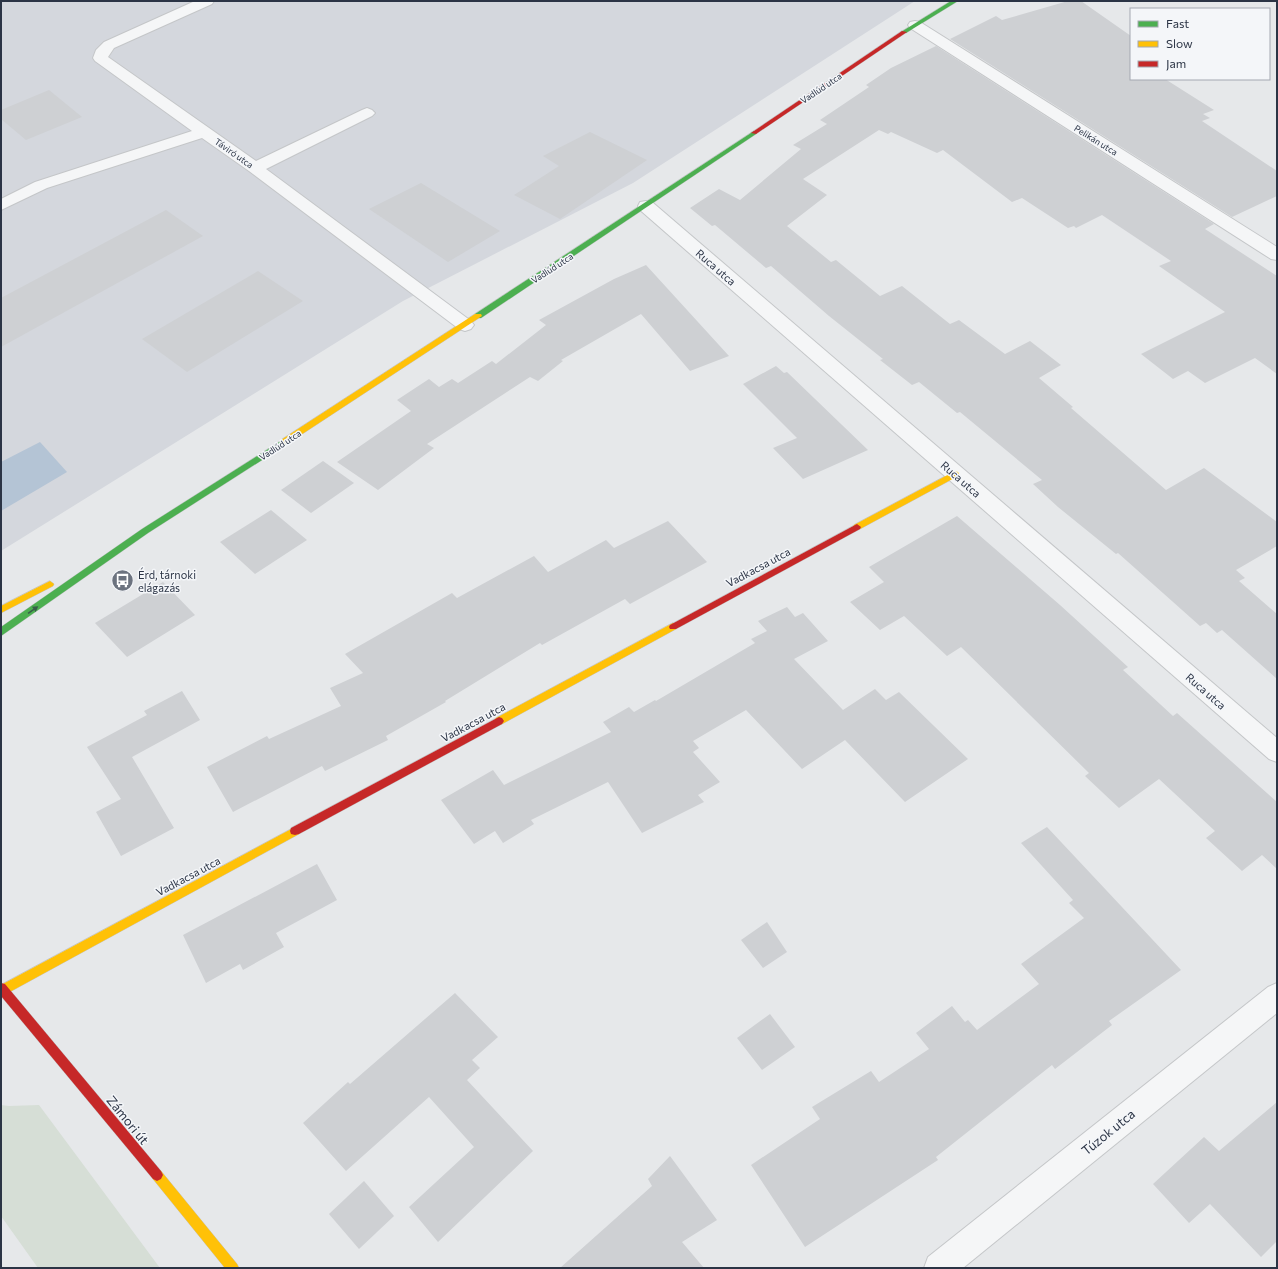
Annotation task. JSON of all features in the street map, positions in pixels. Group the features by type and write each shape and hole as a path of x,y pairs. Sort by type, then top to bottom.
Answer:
{"street":[{"name":"Táviró utca","path":"206,1 109,45 101,53 100,58 255,168 466,325"},
{"name":"Vadlúd utca","path":"1,632 145,531 466,325 915,25 955,1"},
{"name":"Pelikán utca","path":"915,25 1277,254"},
{"path":"255,168 367,113"},
{"path":"1,205 41,185 204,132"},
{"name":"Ruca utca","path":"646,206 1277,752"},
{"name":"Vadkacsa utca","path":"2,989 955,474"},
{"name":"Vadlúd utca","path":"1,610 145,531"},
{"name":"Zámori út","path":"2,989 233,1268"},
{"name":"Túzok utca","path":"939,1268 1277,996"}],"shaded area":[{"path":"1,1 915,1 633,183 403,301 1,551"},
{"path":"1,1105 39,1105 160,1268 38,1268 1,1216"}],"water":[{"path":"40,442 67,472 1,511 1,462"}],"building":[{"path":"1068,1 1081,1 1130,35 1130,80 1167,80 1214,110 1203,114 1210,118 1202,121 1277,171 1277,196 1232,217 950,39 996,16 1002,20"},
{"path":"936,46 1214,224 1205,229 1277,276 1277,374 1255,358 1205,383 1188,371 1173,379 1141,354 1225,312 1159,266 1171,261 1102,215 1076,228 1074,226 1068,228 1022,198 1012,202 943,150 937,153 891,132 888,134 879,130 803,179 827,195 787,226 831,262 836,260 880,296 902,286 950,324 959,320 1005,354 1030,341 1061,365 1039,378 1073,407 1071,408 1166,490 1204,468 1277,522 1277,546 1236,570 1245,578 1239,581 1277,614 1277,679 1222,630 1217,633 1206,623 1200,626 1118,553 1116,554 1058,507 1033,484 1042,480 960,412 957,413 919,382 912,385 880,360 883,359 829,316 771,266 766,268 715,225 712,226 690,208 719,189 740,200 801,149 793,145 827,124 820,120 869,87 866,85 891,68"},
{"path":"49,90 82,117 26,140 1,119 1,110"},
{"path":"590,132 647,160 560,219 514,195 559,166 543,156"},
{"path":"421,183 500,231 448,262 369,209"},
{"path":"166,210 203,236 1,347 1,298"},
{"path":"646,265 729,356 690,371 641,314 561,360 563,361 538,381 530,377 427,444 434,448 378,490 337,462 411,411 397,400 429,379 439,387 452,379 458,383 492,361 496,364 546,325 539,320 614,279"},
{"path":"258,271 303,301 187,372 142,339"},
{"path":"776,366 784,373 787,372 868,450 803,479 773,448 797,438 743,384"},
{"path":"323,461 354,483 311,513 281,490"},
{"path":"271,510 307,540 255,574 220,542"},
{"path":"957,516 1060,605 1128,667 1123,670 1173,716 1177,713 1277,802 1277,869 1262,855 1242,871 1206,838 1215,831 1159,779 1119,808 1085,776 1089,773 961,647 947,656 904,616 880,630 850,602 884,582 869,567"},
{"path":"668,521 707,562 630,604 625,599 542,645 540,643 445,701 446,702 386,736 388,740 325,771 322,766 233,812 207,767 267,736 269,739 341,706 330,688 363,673 345,654 452,593 457,598 534,556 548,572 606,540 614,548"},
{"path":"163,582 195,615 127,657 95,623"},
{"path":"787,607 795,617 803,613 828,641 794,659 843,710 875,689 886,700 899,692 968,759 905,802 845,740 802,769 746,710 693,741 699,748 693,752 720,782 698,795 704,802 642,833 608,782 531,820 534,824 503,843 495,831 474,844 441,800 493,770 504,785 611,732 603,722 629,707 634,712 655,700 656,701 755,643 751,639 767,631 758,621"},
{"path":"182,691 200,720 132,757 174,828 121,856 96,812 121,799 87,747 147,715 144,711"},
{"path":"1047,827 1181,970 1109,1021 1112,1025 1055,1069 1052,1065 936,1157 938,1160 805,1247 751,1165 820,1119 812,1107 871,1071 879,1082 929,1049 916,1033 952,1006 965,1022 968,1020 977,1030 1039,984 1021,964 1084,918 1069,903 1073,900 1021,843"},
{"path":"317,864 337,900 276,933 284,947 243,970 240,964 206,983 183,935"},
{"path":"767,922 787,952 763,968 741,940"},
{"path":"455,993 498,1037 472,1060 480,1068 467,1080 533,1151 438,1242 409,1207 474,1147 429,1097 346,1171 303,1123 348,1082 350,1084"},
{"path":"770,1014 795,1047 762,1070 737,1038"},
{"path":"1277,1102 1277,1241 1261,1257 1210,1204 1189,1223 1153,1184 1204,1137 1219,1151"},
{"path":"670,1156 717,1220 682,1242 704,1268 560,1268 652,1186 648,1179"},
{"path":"364,1181 394,1216 359,1249 329,1214"}],"traffic: fast":[{"path":"904,32 955,1"},
{"path":"478,316 754,133"},
{"path":"1,632 145,531 284,442"}],"traffic: slow":[{"path":"284,442 478,316"},
{"path":"857,527 955,474"},
{"path":"1,610 50,584"},
{"path":"499,721 673,627"},
{"path":"2,990 295,831"},
{"path":"157,1175 233,1268"}],"traffic: jam":[{"path":"754,133 904,32"},
{"path":"673,627 857,527"},
{"path":"295,831 499,721"},
{"path":"1,988 157,1175"}],"place":[{"name":"Érd, tárnoki elágazás","path":"122,580"}]}
